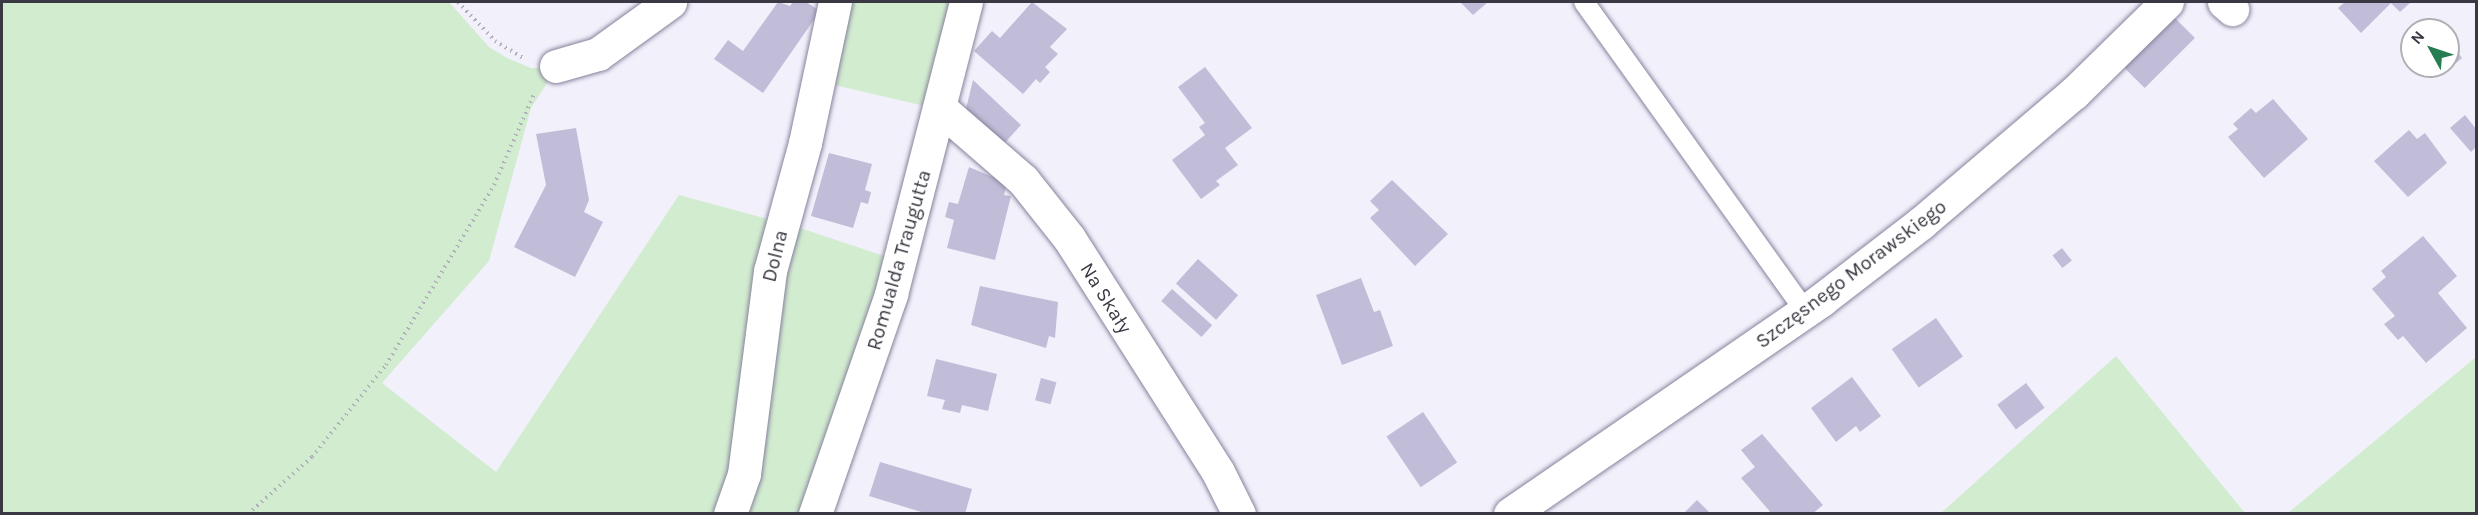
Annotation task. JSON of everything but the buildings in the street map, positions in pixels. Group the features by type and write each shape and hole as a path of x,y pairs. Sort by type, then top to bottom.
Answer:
{"street":[{"path":"556,66 598,54 670,2"},
{"name":"Dolna","path":"730,513 744,474 770,271 805,142 835,2"},
{"name":"Romualda Traugutta","path":"815,513 891,294 941,109 966,2"},
{"name":"Szczęsnego Morawskiego","path":"1510,513 1805,311 1977,178 2112,59 2167,2"},
{"name":"Na Skały","path":"941,109 1023,180 1069,238 1218,472 1239,513"}],"lane":[{"path":"1584,2 1805,311"}],"path":[{"path":"248,513 312,456 386,365 494,185 527,104 556,66 510,52 480,27 458,2"}],"green space":[{"path":"2,2 449,2 489,47 507,58 531,68 575,69 549,80 531,108 489,261 382,383 496,472 679,195 775,221 723,513 2,513"},
{"path":"841,2 960,2 933,108 826,83"},
{"path":"791,225 893,259 808,513 738,514"},
{"path":"2116,356 2245,513 1941,513"},
{"path":"2476,357 2476,513 2288,513"}]}
